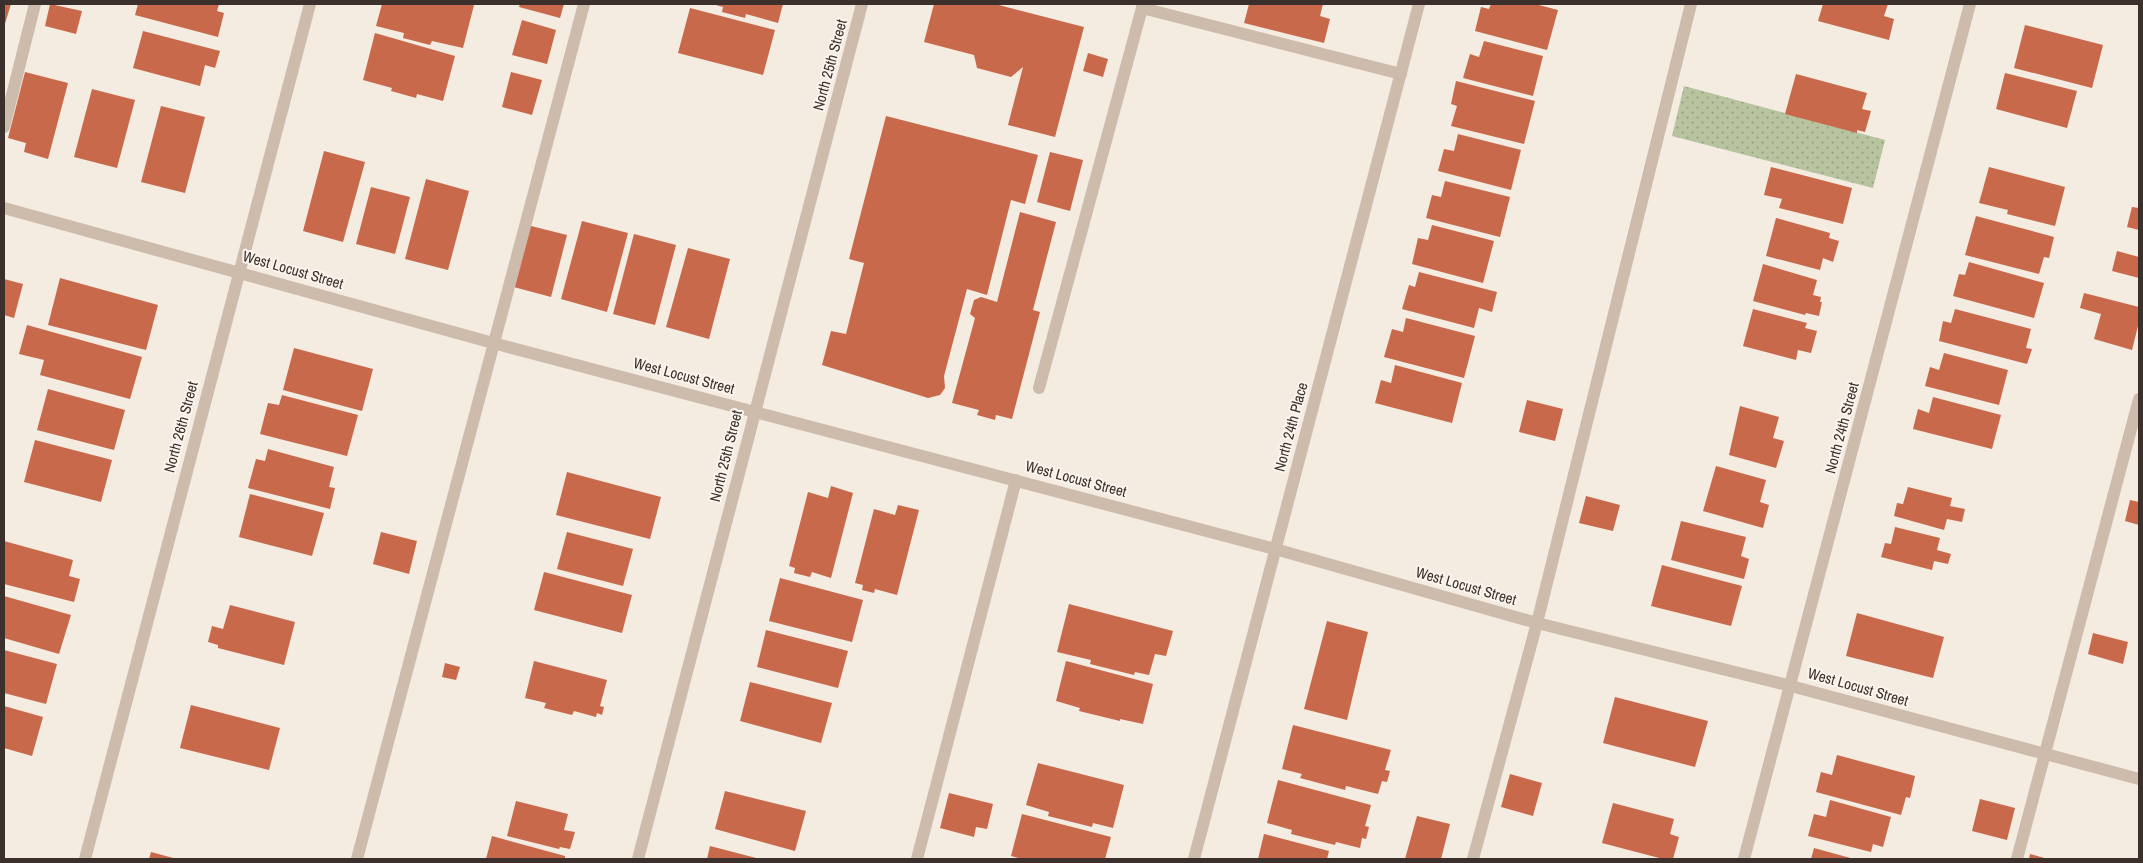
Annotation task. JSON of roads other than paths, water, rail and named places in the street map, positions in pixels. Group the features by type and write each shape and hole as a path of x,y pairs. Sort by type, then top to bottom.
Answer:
{"street":[{"path":"4,127 35,4"},
{"name":"North 26th Street","path":"85,859 310,4"},
{"path":"357,859 584,4"},
{"name":"North 25th Street","path":"638,859 862,4"},
{"name":"North 24th Place","path":"1194,859 1419,4"},
{"path":"1473,859 1537,623 1691,4"},
{"name":"North 24th Street","path":"1744,859 1970,4"},
{"path":"1038,388 1142,6 1401,74"},
{"name":"West Locust Street","path":"4,208 493,343 1276,549 1537,623 1791,686 2139,779"},
{"path":"2017,859 2139,399"},
{"path":"917,859 1016,480"}]}
